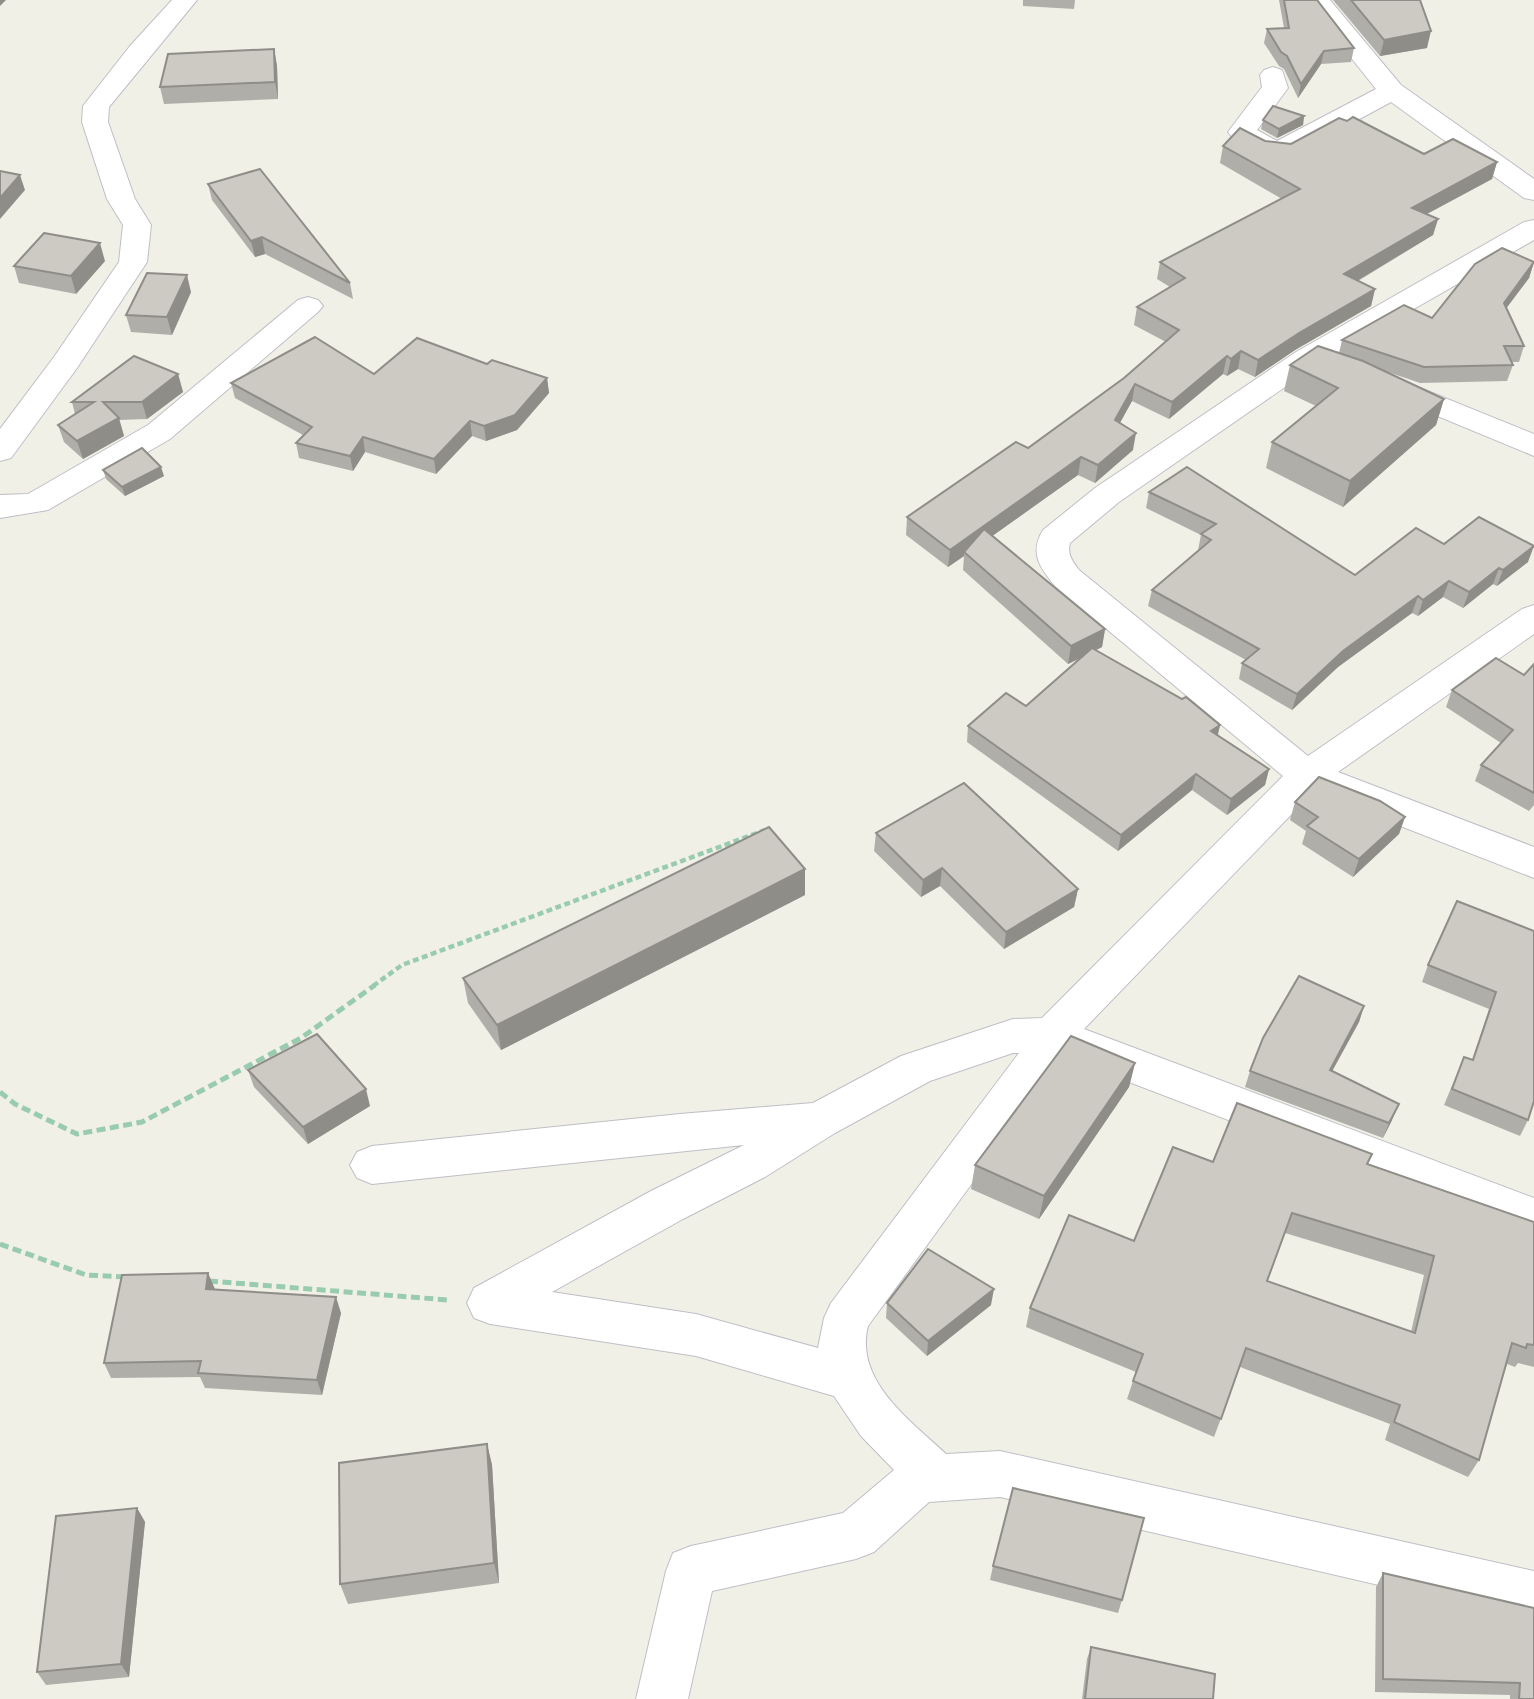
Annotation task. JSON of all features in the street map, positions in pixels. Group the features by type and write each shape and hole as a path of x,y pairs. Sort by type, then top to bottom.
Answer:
{"street":[{"path":"0,451 66,362 133,261 137,225 121,199 95,122 96,106 139,51 185,0"},
{"path":"1317,0 1392,91 1534,192"},
{"path":"1273,75 1275,88 1241,132 1278,152 1392,91"},
{"path":"1534,228 1307,358 1107,495 1055,538 1052,549 1055,563 1067,578 1307,775 1534,863"},
{"path":"0,506 2,508 37,503 159,432 308,306"},
{"path":"1307,358 1389,384 1534,446"},
{"path":"937,1478 875,1418 850,1379 841,1349 847,1318 1033,1068 1052,1035 1307,775 1534,617"},
{"path":"490,1303 667,1205 750,1164 820,1120 916,1068 1013,1036 1052,1035 1534,1218"},
{"path":"372,1165 820,1120"},
{"path":"490,1303 696,1335 850,1379"},
{"path":"663,1699 691,1572 856,1535 919,1479 1000,1474 1534,1596"}],"path":[{"path":"0,1092 15,1104 77,1134 142,1122 302,1038 402,965 766,829"},
{"path":"0,1244 86,1275 139,1278"},
{"path":"207,1281 287,1285 490,1303"}],"building":[{"path":"1284,0 1317,0 1354,48 1324,51 1301,84 1287,56 1281,52 1267,29 1289,28"},
{"path":"1351,0 1420,0 1431,31 1384,40"},
{"path":"274,49 275,82 160,87 168,54"},
{"path":"1273,106 1304,116 1279,129 1263,120"},
{"path":"1353,117 1424,154 1453,139 1497,162 1412,208 1438,219 1344,274 1375,289 1258,360 1241,351 1231,359 1227,356 1172,402 1135,384 1115,420 1136,433 1098,465 1081,457 950,550 907,517 1016,442 1028,448 1124,378 1179,330 1137,307 1185,278 1160,262 1300,189 1223,146 1240,128 1265,141 1291,144 1339,118 1347,121"},
{"path":"260,169 350,283 262,237 251,241 208,184"},
{"path":"0,171 20,175 0,198"},
{"path":"44,233 100,243 71,276 14,266"},
{"path":"1502,248 1534,262 1504,303 1524,346 1504,346 1513,365 1424,367 1342,340 1404,305 1432,318 1475,264"},
{"path":"147,273 187,275 167,317 126,315"},
{"path":"315,337 374,374 417,338 487,364 492,360 547,378 515,415 484,426 470,421 434,459 363,437 350,456 296,443 312,427 231,383"},
{"path":"1318,346 1363,361 1444,399 1350,481 1272,442 1338,388 1290,365"},
{"path":"134,356 178,374 142,402 103,402 119,418 77,441 58,425 94,402 72,402"},
{"path":"142,448 161,467 122,487 103,470"},
{"path":"1187,467 1355,575 1416,528 1444,544 1479,517 1534,546 1503,570 1499,568 1469,592 1449,581 1423,600 1418,596 1343,651 1297,694 1242,663 1259,649 1152,590 1211,540 1201,534 1216,524 1149,492"},
{"path":"984,529 1105,629 1071,646 964,552"},
{"path":"1092,648 1182,699 1186,697 1220,725 1211,731 1269,769 1231,799 1196,774 1121,835 968,726 1006,693 1026,706"},
{"path":"1496,658 1524,675 1534,664 1534,793 1481,765 1513,730 1452,690"},
{"path":"1319,777 1380,801 1405,817 1359,859 1307,826 1318,817 1295,802"},
{"path":"964,783 1078,889 1006,932 942,868 923,880 876,833"},
{"path":"769,827 805,869 497,1025 463,978"},
{"path":"1457,901 1534,931 1534,1101 1528,1120 1452,1089 1464,1057 1473,1060 1496,992 1428,965"},
{"path":"1299,976 1364,1006 1330,1070 1399,1104 1389,1123 1250,1071 1263,1038"},
{"path":"317,1034 366,1089 303,1127 248,1070"},
{"path":"1071,1036 1135,1063 1044,1196 975,1165"},
{"path":"1237,1103 1372,1154 1367,1164 1534,1222 1534,1345 1527,1344 1526,1348 1512,1343 1479,1460 1394,1422 1400,1405 1246,1348 1221,1419 1133,1381 1143,1354 1030,1308 1069,1215 1134,1241 1173,1147 1213,1162","holes":["1292,1213 1434,1256 1415,1333 1267,1281"]},
{"path":"928,1249 994,1289 928,1341 887,1303"},
{"path":"208,1273 206,1289 336,1297 317,1380 198,1373 201,1361 104,1363 122,1275"},
{"path":"487,1444 494,1563 340,1584 339,1463"},
{"path":"1013,1488 1144,1518 1122,1600 993,1566"},
{"path":"137,1508 121,1664 37,1672 56,1516"},
{"path":"1383,1573 1534,1608 1534,1699 1519,1699 1520,1683 1383,1679"},
{"path":"1091,1647 1215,1674 1213,1699 1085,1699"}]}
